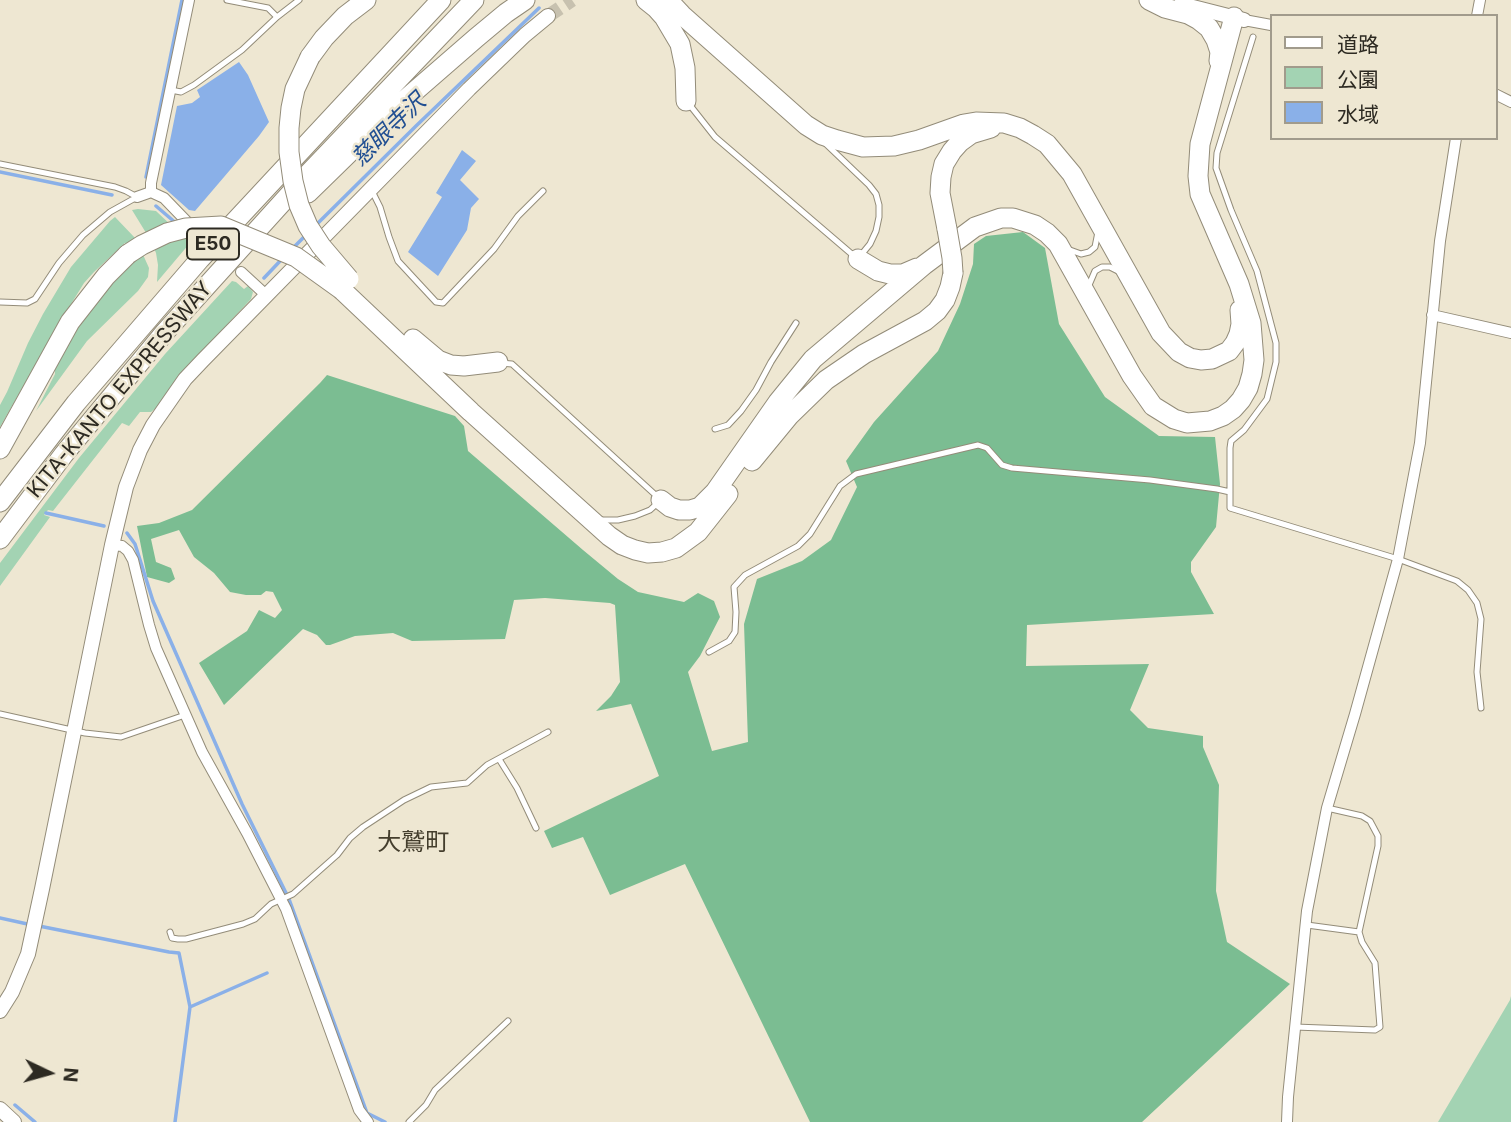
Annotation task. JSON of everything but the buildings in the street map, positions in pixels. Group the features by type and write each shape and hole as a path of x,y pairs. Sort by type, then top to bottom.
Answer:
{"highway":[{"path":"366,0 345,16 324,38 310,57 295,89 289,128 289,152 299,205 308,226 346,285 471,412 609,536 635,551 662,552 687,541 709,519 769,438 807,396 844,366 925,321 937,311 945,300 953,273 940,193 944,164 960,142 971,134 986,128 1020,128"},
{"name":"KITA-KANTO EXPRESSWAY","path":"0,502 75,403 191,268 441,0"},
{"name":"KITA-KANTO EXPRESSWAY","path":"0,538 103,406 239,249 474,0"},
{"path":"239,249 289,213 392,111 506,13 525,0"},
{"path":"646,0 664,17 680,44 687,101"},
{"path":"668,0 806,125 822,135 863,147 881,147 907,143 964,124 1004,123 1020,128 1047,144 1072,174 1161,333 1170,344 1190,358 1212,359 1229,351 1235,343 1241,324 1239,284"},
{"path":"1149,0 1165,8 1188,14 1209,28 1220,52 1219,76"},
{"path":"661,500 679,510 700,507 715,492 778,402 813,359 924,265 975,227 1001,218 1013,218 1035,225 1058,244 1132,376 1153,406 1174,419 1187,423 1210,421 1233,409 1248,388 1252,374 1254,343 1251,323 1239,284 1200,194 1198,176 1200,144 1219,76 1239,19"},
{"path":"0,449 70,322 89,296 128,254 167,233 186,228 221,226 296,257 346,285 438,360 464,366 498,362"},
{"path":"858,259 878,271 890,274 903,274 924,265"}],"street":[{"path":"151,192 189,0"},
{"path":"1167,0 1270,25"},
{"path":"0,1011 12,992 27,954 43,889 112,545 126,487 153,425 185,379 266,295 469,89 548,16"},
{"path":"1287,1122 1307,911 1327,808 1398,559 1420,443 1440,241 1456,140"},
{"path":"137,197 151,192 164,198 199,235"},
{"path":"241,272 266,295"},
{"path":"1432,315 1511,334"},
{"path":"112,545 122,546 134,560 156,648 202,752 281,900 359,1110 368,1122"}],"lane":[{"path":"227,0 268,8 277,17"},
{"path":"171,90 181,92 194,85 242,50 299,0"},
{"path":"1253,37 1217,153 1216,168 1257,271 1276,343 1276,362 1267,399 1244,430 1231,441 1230,508 1398,559 1457,582 1468,590 1477,603 1481,620 1477,672 1481,708"},
{"path":"687,101 715,137 858,259 876,231 879,205 876,194 806,125"},
{"path":"0,164 116,187 137,197"},
{"path":"371,188 398,261 436,302 443,303 543,191"},
{"path":"0,302 27,303 35,299 59,263 83,235 110,212 137,197"},
{"path":"1058,244 1073,252 1089,253 1098,240 1098,222"},
{"path":"1088,299 1091,277 1102,267 1118,270 1130,279"},
{"path":"715,429 728,425 741,411 796,323"},
{"path":"498,362 512,364 661,500 650,510 618,520 589,518"},
{"path":"709,652 729,641 735,632 734,587 745,575 798,546 810,534 840,486 856,474 978,445 1002,465 1012,468 1150,480 1230,492"},
{"path":"0,714 75,731 121,737 185,715"},
{"path":"170,932 172,938 186,939 255,919 271,904 293,894 337,855 363,827 404,800 431,787 467,783 487,765 548,732"},
{"path":"499,760 517,788 536,828"},
{"path":"1295,1027 1376,1030 1380,1027 1375,963 1359,932 1378,836 1370,821 1362,816 1327,808"},
{"path":"1307,925 1359,932"},
{"path":"409,1122 426,1105 435,1090 508,1021"}],"green space":[{"path":"132,210 156,211 190,243 157,282 156,253"},
{"path":"115,217 136,239 149,268 148,277 138,291 87,341 36,411 55,374 55,366 77,326 93,303 135,258 125,243 94,272 60,322 0,427 0,405 43,314 71,267"},
{"path":"1023,232 1045,248 1059,324 1105,397 1159,436 1215,437 1220,484 1216,527 1191,562 1191,572 1214,614 1027,625 1026,666 1149,664 1130,710 1148,728 1203,736 1203,747 1219,785 1216,891 1227,942 1290,984 1142,1122 810,1122 685,864 610,895 583,837 552,848 544,831 659,776 631,704 596,711 620,682 615,605 545,598 514,600 505,639 412,641 393,633 355,636 326,645 317,635 303,629 224,705 199,663 247,631 259,610 275,618 282,610 273,592 246,595 230,592 214,573 194,557 179,530 151,539 156,562 171,568 175,579 169,583 147,577 137,526 159,523 192,510 327,375 455,416 464,426 468,451 583,550 638,592 684,602 698,593 714,601 720,617 700,656 688,672 712,751 748,742 744,624 757,579 802,561 831,540 857,487 846,461 874,422 938,351 960,304 973,264 974,244 986,236"},
{"path":"232,281 244,289 248,286 253,292 251,299 177,378 156,408 151,412 140,412 129,426 122,423 53,511 48,510 44,515 50,517 0,586 0,563 79,458 165,354"},
{"path":"1511,996 1511,1122 1438,1122 1510,1000"}],"water":[{"path":"239,62 248,75 269,122 195,211 189,210 161,185 177,106 192,103 200,97 197,90"},
{"path":"462,150 476,161 460,180 479,199 471,208 467,230 438,276 408,252 442,197 436,193"}],"waterway":[{"path":"146,177 182,0"},
{"name":"慈眼寺沢","path":"315,226 539,8"},
{"path":"0,172 112,195"},
{"name":"慈眼寺沢","path":"156,206 177,224"},
{"name":"慈眼寺沢","path":"293,248 307,234"},
{"name":"慈眼寺沢","path":"264,278 282,259"},
{"path":"46,513 104,526"},
{"path":"127,533 135,544 153,601 242,804 289,899 367,1113 385,1122"},
{"path":"0,918 32,925"},
{"path":"39,926 179,953 190,1007"},
{"path":"175,1122 190,1007 267,973"},
{"path":"15,1105 35,1122"}],"tunnel":[{"path":"548,16 572,0"},
{"path":"199,235 231,263"}],"district":[{"name":"大鷲町","path":"413,843"}]}
